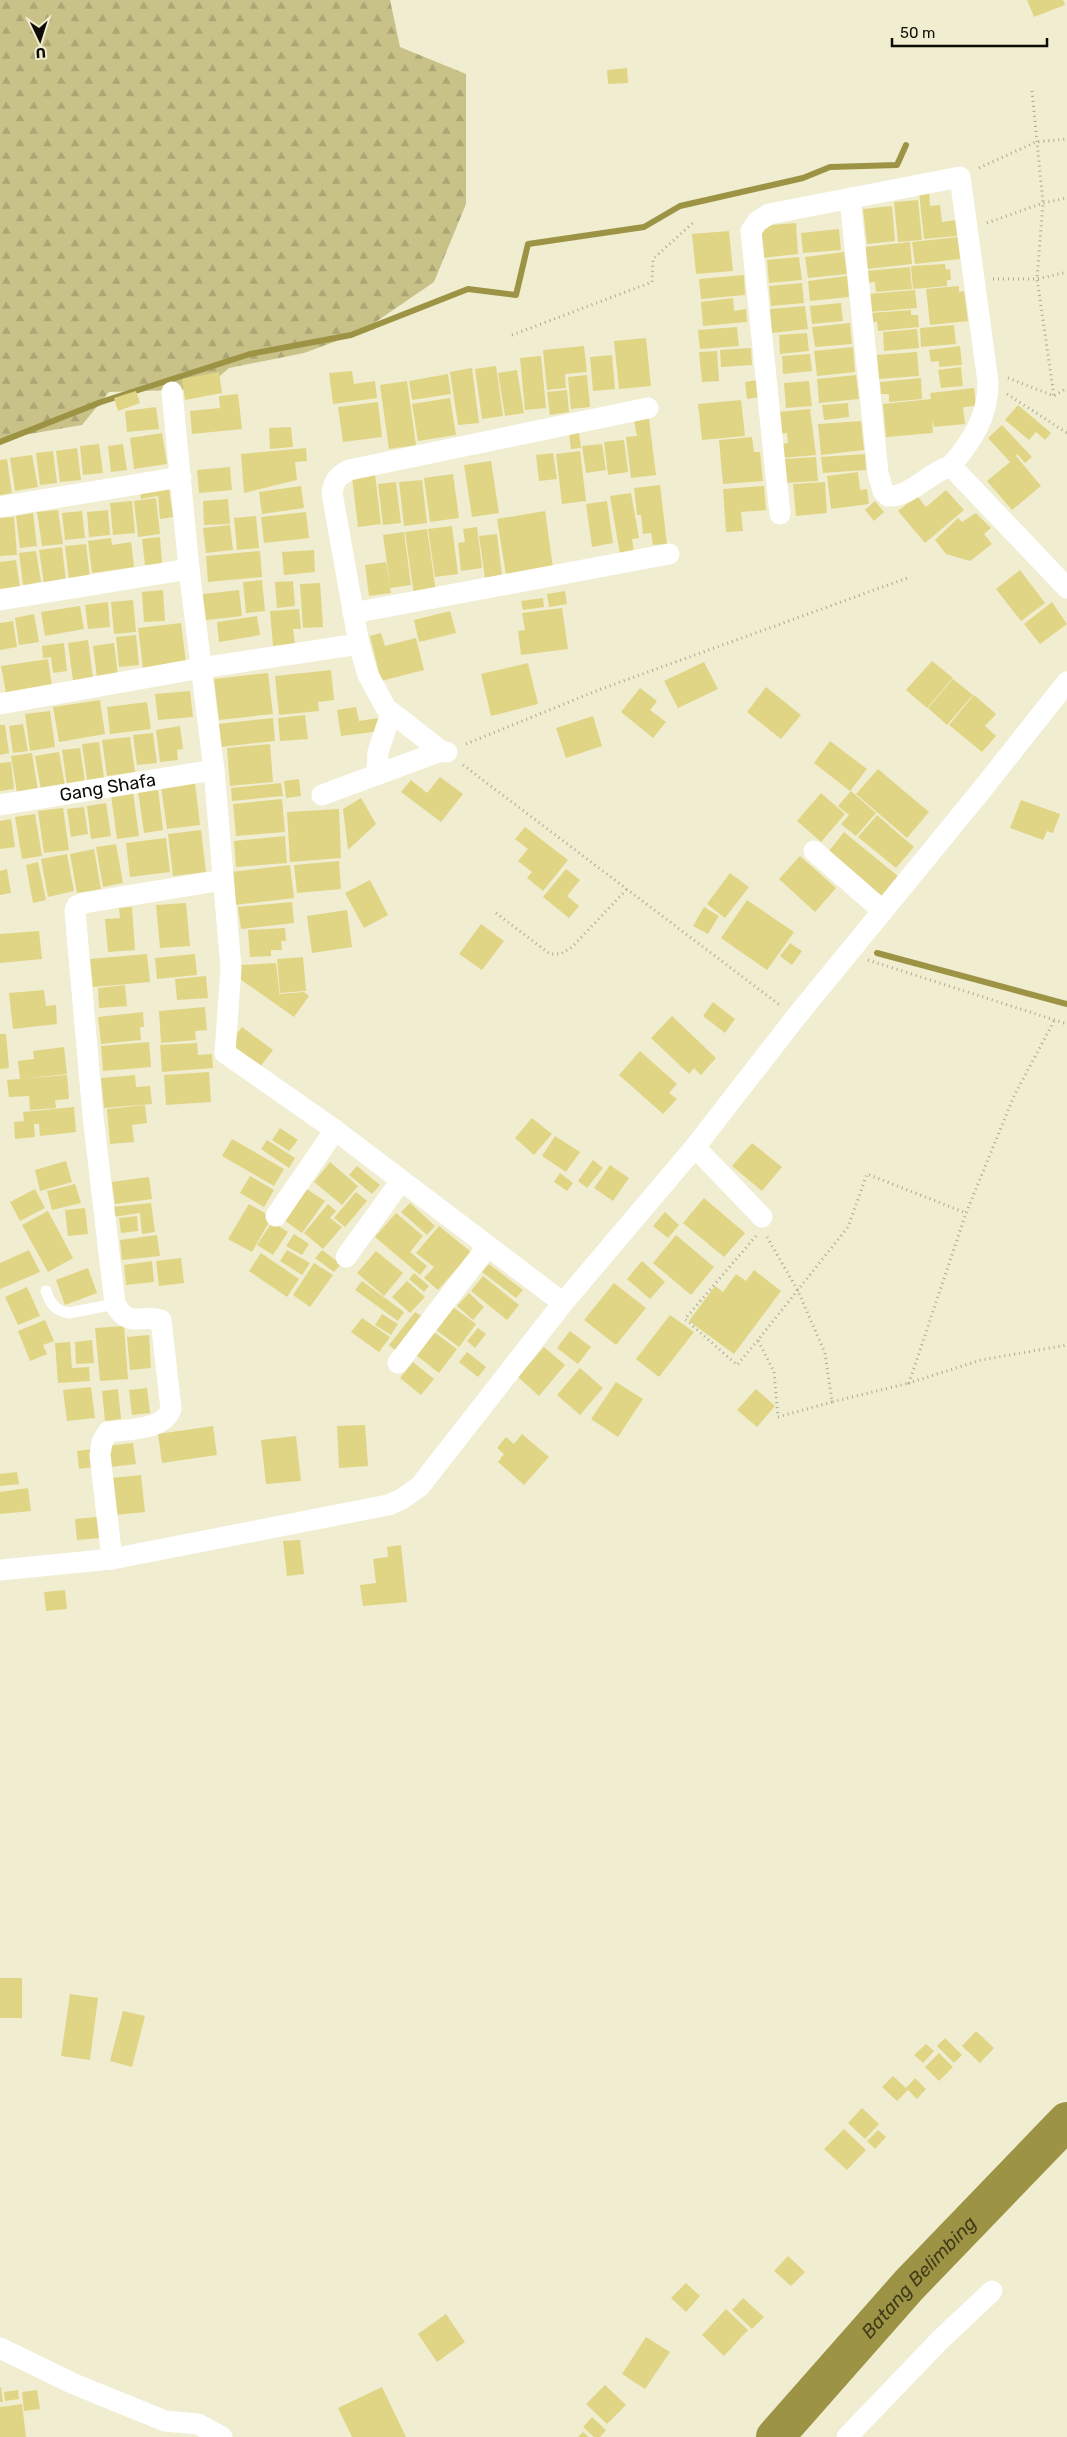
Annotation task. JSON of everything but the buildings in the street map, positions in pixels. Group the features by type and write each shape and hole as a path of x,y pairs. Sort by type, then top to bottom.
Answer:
{"street":[{"path":"780,514 750,231 757,222 769,214 850,198 960,177 987,376 988,401 971,441 951,466 930,474 902,495 888,496 883,491 878,473 850,198"},
{"path":"172,392 189,569 214,770 231,968 225,1053 335,1130 564,1303"},
{"path":"444,752 391,713 376,693 359,644 332,493 333,484 338,476 349,470 648,408"},
{"path":"951,466 1067,588"},
{"path":"0,507 180,477"},
{"path":"354,613 669,554"},
{"path":"0,600 189,569"},
{"path":"0,704 201,668 359,644"},
{"path":"0,1570 112,1559 388,1505 402,1499 420,1486 564,1303 695,1147 796,1017 1067,682"},
{"path":"377,774 378,752 391,713"},
{"path":"322,795 377,774 444,752"},
{"name":"Gang Shafa","path":"0,805 214,770"},
{"path":"814,851 883,911"},
{"path":"112,1559 100,1454 102,1442 108,1432 165,1420 171,1410 161,1320 123,1316 115,1304 93,1116 75,911 77,906 84,903 223,880"},
{"path":"276,1216 335,1130"},
{"path":"695,1147 762,1217"},
{"path":"346,1257 401,1181"},
{"path":"398,1363 488,1246"},
{"path":"847,2437 940,2340 992,2291"},
{"path":"0,2348 74,2384 165,2421 198,2424 222,2437"}],"lane":[{"path":"46,1291 49,1300 62,1312 69,1313 115,1304"}],"path":[{"path":"1032,91 1043,203 1037,279 1054,396"},
{"path":"960,177 1036,142 1067,138"},
{"path":"966,231 1043,203 1067,198"},
{"path":"512,335 652,282 653,259 695,221"},
{"path":"973,278 1037,279 1067,272"},
{"path":"987,376 1054,396 1067,388"},
{"path":"987,376 1067,433"},
{"path":"444,752 601,689 910,577"},
{"path":"444,752 628,888 796,1017"},
{"path":"496,913 550,954 561,954 572,947 628,888"},
{"path":"848,954 1067,1024"},
{"path":"909,1382 966,1213 1014,1096 1054,1021"},
{"path":"832,1402 825,1353 798,1291 763,1229 685,1319 737,1365 798,1291 848,1227 867,1174 966,1213"},
{"path":"758,1340 774,1372 778,1417 909,1382 981,1360 1067,1345"}],"green space":[{"path":"0,0 390,0 400,47 466,74 466,204 434,282 361,332 304,353 229,368 205,389 109,392 82,425 0,439"}],"waterway":[{"path":"0,442 101,402 250,354 351,335 468,289 516,295 528,244 644,227 680,206 803,178 830,167 897,165 906,145"},
{"path":"877,953 1067,1004"},
{"name":"Batang Belimbing","path":"775,2437 909,2285 1067,2121"}]}
